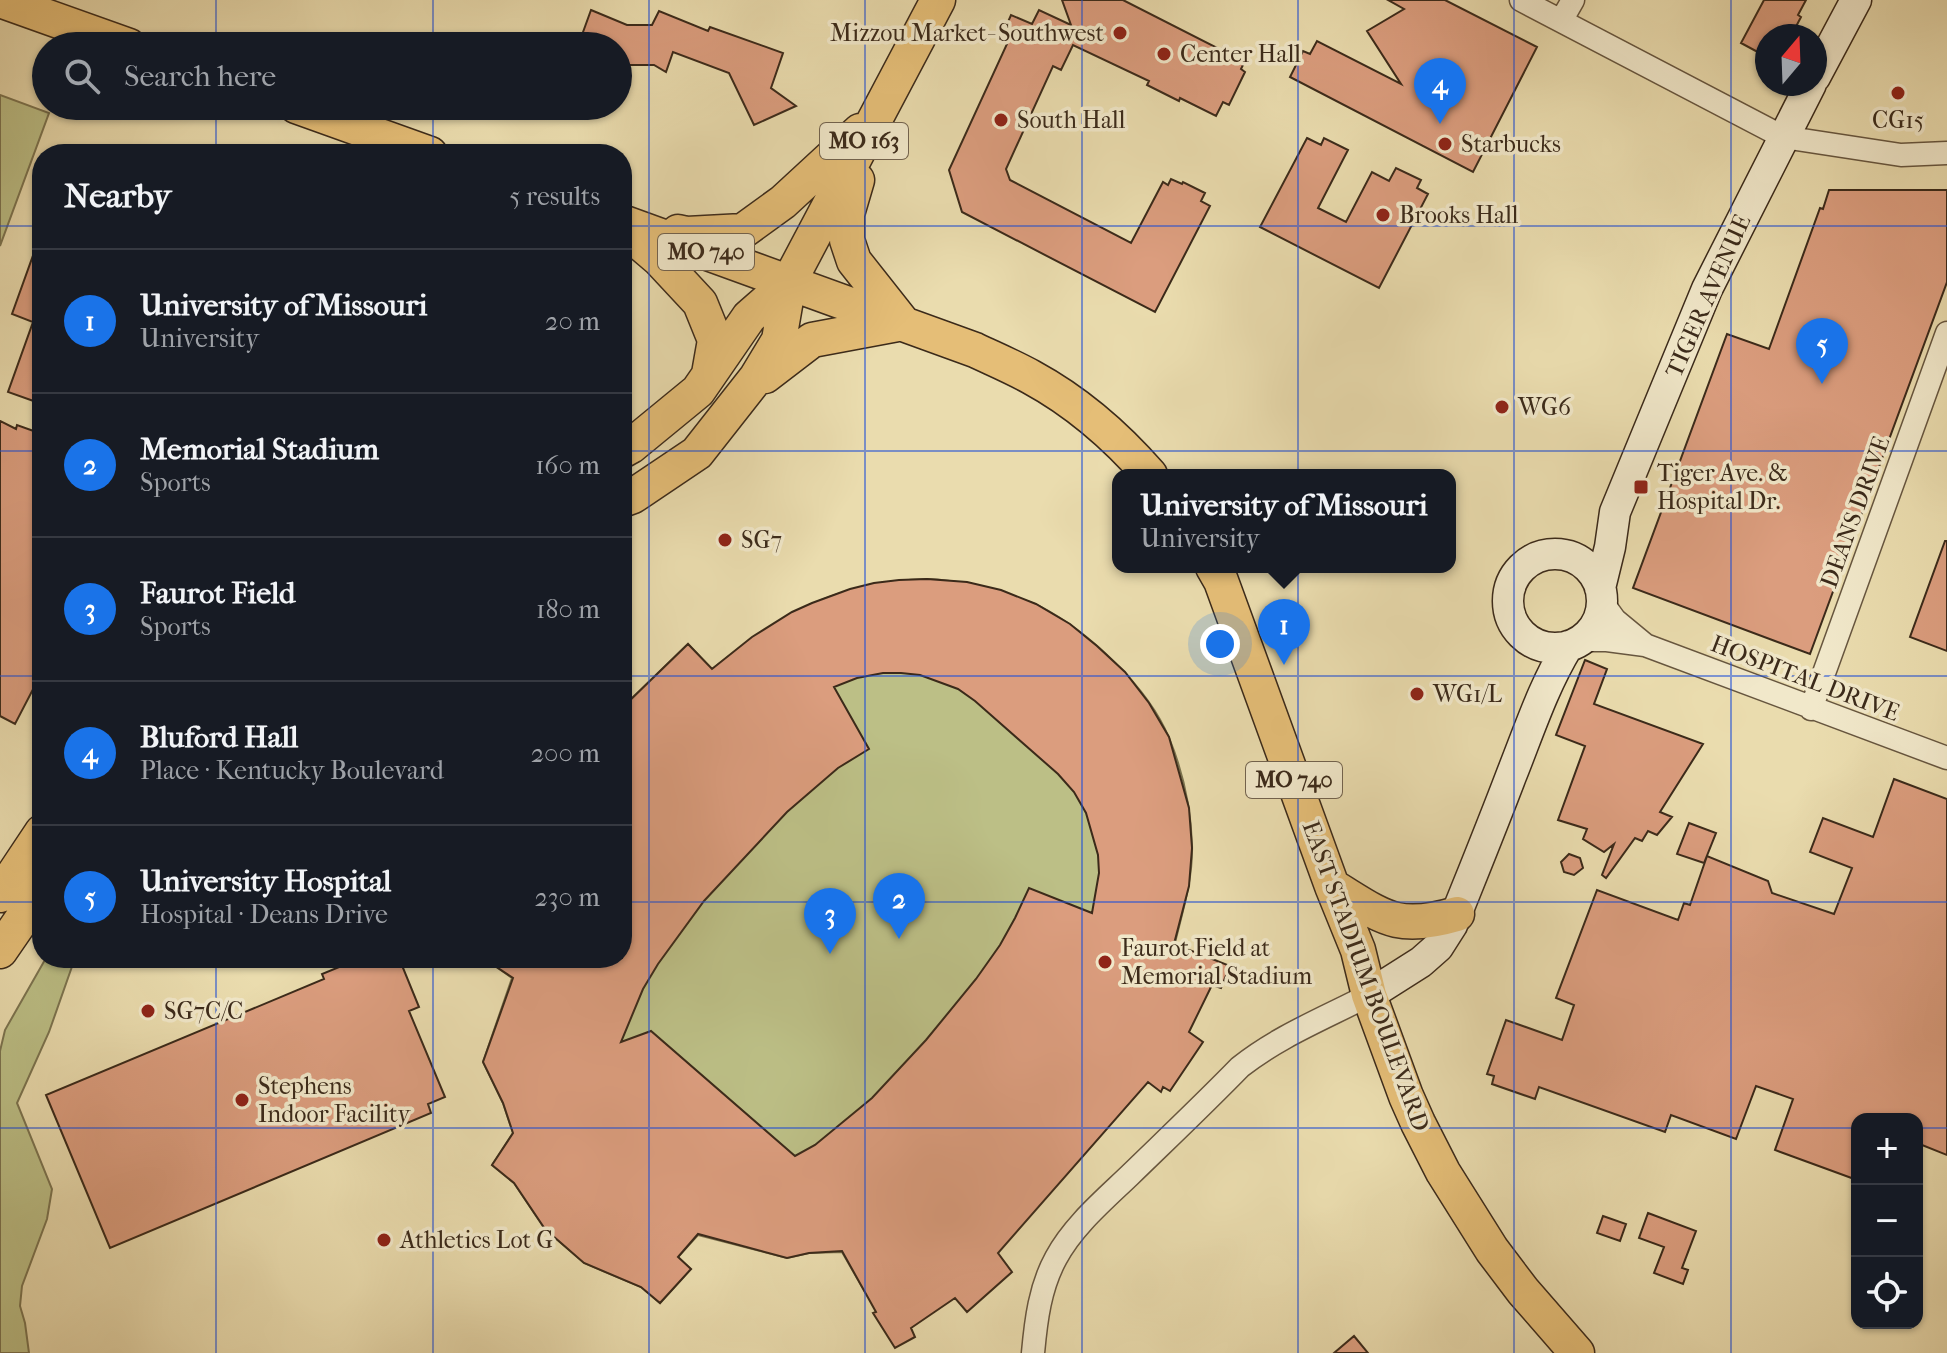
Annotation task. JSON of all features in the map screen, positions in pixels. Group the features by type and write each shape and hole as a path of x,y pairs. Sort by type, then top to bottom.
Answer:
{"main road":[{"path":"0,0 90,32"},
{"name":"MO 163","path":"632,496 697,453 756,378 779,340 789,282 938,0"},
{"path":"632,225 687,234 743,231 783,202 876,118"},
{"path":"741,397 812,340 903,323 854,261 847,240 847,214 876,118"},
{"path":"335,120 402,144"},
{"name":"MO 740","path":"632,227 975,350 1031,377 1063,397 1094,419 1145,469"},
{"path":"632,233 700,303 715,340 708,376"},
{"name":"MO 163","path":"632,445 698,391 749,317 789,282"},
{"name":"EAST STADIUM BOULEVARD","path":"1216,573 1358,950 1369,995 1406,1096 1443,1172 1492,1250 1577,1353"},
{"path":"0,895 32,847"},
{"path":"1332,886 1382,916 1396,920 1430,922 1457,914"},
{"path":"0,951 32,905"}],"street":[{"path":"1521,0 1783,137 1901,155 1947,153"},
{"path":"1561,21 1573,0"},
{"path":"1827,54 1856,0"},
{"name":"TIGER AVENUE","path":"1601,595 1615,512 1707,289 1805,96"},
{"name":"DEANS DRIVE","path":"1811,709 1947,333"},
{"name":"TIGER AVENUE","path":"1566,555 1594,535 1615,512"},
{"path":"1033,1353 1040,1301 1048,1275 1064,1246 1081,1225 1240,1067 1280,1039 1369,995 1421,962 1438,947 1452,925 1536,709 1557,664 1575,643 1592,630 1599,617 1601,595 1592,573 1581,562 1566,555 1549,554 1534,559 1521,569 1512,582 1507,598 1509,614 1526,638 1539,645 1553,648 1575,643"},
{"name":"HOSPITAL DRIVE","path":"1601,595 1615,620 1645,645"},
{"path":"1526,638 1536,709"},
{"name":"HOSPITAL DRIVE","path":"1575,643 1607,640 1645,645 1947,758"}],"green space":[{"path":"0,95 32,107 32,120 46,120 38,144 32,144 32,159 0,246"},
{"name":"Faurot Field at Memorial Stadium","path":"927,579 969,584 1039,606 1096,645 1147,699 1174,751 1190,818 1191,871 1174,947 865,1292 842,1252 809,1253 787,1258 698,1235 678,1257 691,1269 660,1303 641,1287 584,1263 545,1229 514,1183 492,1165 513,1133 503,1103 483,1062 512,978 498,968 632,968 632,698 688,644 712,669 763,632 812,604 864,586"},
{"path":"40,968 71,968 49,1032 17,1103 52,1189 47,1219 22,1286 20,1306 29,1353 0,1353 0,1051 5,1030"}],"building":[{"name":"South Hall","path":"1062,0 1123,0 1221,50 1223,47 1246,59 1241,69 1245,72 1229,105 1223,102 1216,116 1180,98 1179,101 1147,85 1149,81 1073,45 1061,70 1053,66 1006,169 1010,180 1131,243 1163,182 1168,185 1171,179 1183,182 1205,193 1201,201 1210,206 1155,312 962,212 949,170 1007,44 1000,40 1011,15 1032,24 1039,10 1071,25"},
{"path":"1388,0 1445,0 1537,47 1473,172 1290,77 1303,51 1310,54 1317,41 1401,84 1367,31 1404,9"},
{"path":"1764,0 1806,0 1798,15 1801,17 1797,24 1755,24 1755,51 1741,43"},
{"path":"591,10 627,25 652,25 659,11 708,31 710,27 783,53 771,88 796,106 754,125 729,73 673,52 666,72 654,65 632,65 632,32 583,32"},
{"name":"Brooks Hall","path":"1307,138 1321,145 1324,138 1348,150 1318,208 1346,222 1372,172 1389,181 1396,168 1421,180 1417,188 1428,194 1379,288 1260,227"},
{"path":"1829,190 1947,190 1947,282 1810,654 1633,588 1727,334 1769,349"},
{"path":"32,258 32,322 12,314"},
{"path":"32,325 32,400 8,392"},
{"path":"0,421 16,429 17,425 32,430 32,691 15,724 0,716"},
{"path":"1947,541 1947,651 1910,637"},
{"name":"Faurot Field at Memorial Stadium","path":"927,579 967,582 1001,590 1036,604 1070,624 1125,672 1149,703 1169,737 1189,808 1192,848 1189,886 1174,944 1230,966 1221,988 1212,985 1189,1032 1203,1042 1170,1091 1163,1087 1161,1092 1148,1082 998,1253 1012,1272 967,1312 955,1298 911,1328 915,1337 895,1348 873,1313 876,1312 842,1251 787,1258 698,1234 678,1257 691,1269 660,1303 641,1287 584,1263 545,1229 514,1183 492,1165 513,1133 503,1103 483,1062 513,978 498,968 632,968 632,698 688,644 712,669 752,637 792,612 874,583","holes":["883,673 920,675 958,689 975,701 1058,774 1074,792 1086,813 1098,855 1099,873 1092,913 1029,888 1000,945 926,1040 872,1098 815,1145 795,1156 651,1031 621,1042 643,989 704,901 787,812 838,768 869,749 834,687"]},
{"path":"1585,660 1607,669 1594,704 1703,744 1660,812 1672,817 1657,835 1648,831 1642,841 1635,838 1606,878 1602,875 1614,844 1604,852 1583,839 1587,829 1558,820 1585,746 1556,735"},
{"path":"1894,779 1947,799 1947,1155 1923,1145 1923,1113 1851,1113 1851,1178 1775,1150 1793,1099 1756,1086 1736,1139 1671,1115 1665,1132 1539,1087 1535,1099 1492,1084 1494,1076 1487,1074 1506,1020 1562,1040 1574,1005 1556,998 1597,890 1678,920 1684,903 1690,905 1707,856 1768,881 1772,893 1834,914 1852,868 1810,852 1823,818 1873,837"},
{"path":"1689,823 1716,833 1704,863 1677,854"},
{"path":"1569,854 1580,858 1583,868 1574,875 1564,872 1561,862"},
{"name":"Stephens Indoor Facility","path":"337,968 403,968 419,1007 409,1011 445,1097 428,1104 431,1113 110,1248 46,1095 324,979 322,974"},
{"path":"1648,1213 1696,1231 1682,1268 1688,1270 1683,1284 1654,1273 1664,1247 1639,1238"},
{"path":"1603,1216 1626,1224 1620,1241 1597,1233"},
{"path":"1354,1336 1368,1353 1334,1353"}],"place":[{"name":"Mizzou Market- Southwest","path":"1120,33"},
{"name":"Center Hall","path":"1164,54"},
{"name":"CG15","path":"1898,93"},
{"name":"South Hall","path":"1001,120"},
{"name":"Bluford Hall","path":"1440,124"},
{"name":"Starbucks","path":"1445,144"},
{"name":"Brooks Hall","path":"1383,215"},
{"name":"University Hospital","path":"1822,384"},
{"name":"WG6","path":"1502,407"},
{"name":"Tiger Ave. & Hospital Dr.","path":"1641,487"},
{"name":"SG7","path":"725,540"},
{"name":"University of Missouri","path":"1284,665"},
{"name":"WG1/L","path":"1417,694"},
{"name":"Memorial Stadium","path":"899,939"},
{"name":"Faurot Field","path":"830,954"},
{"name":"Faurot Field at Memorial Stadium","path":"1105,962"},
{"name":"SG7C/C","path":"148,1011"},
{"name":"Stephens Indoor Facility","path":"242,1100"},
{"name":"Athletics Lot G","path":"384,1240"}]}
